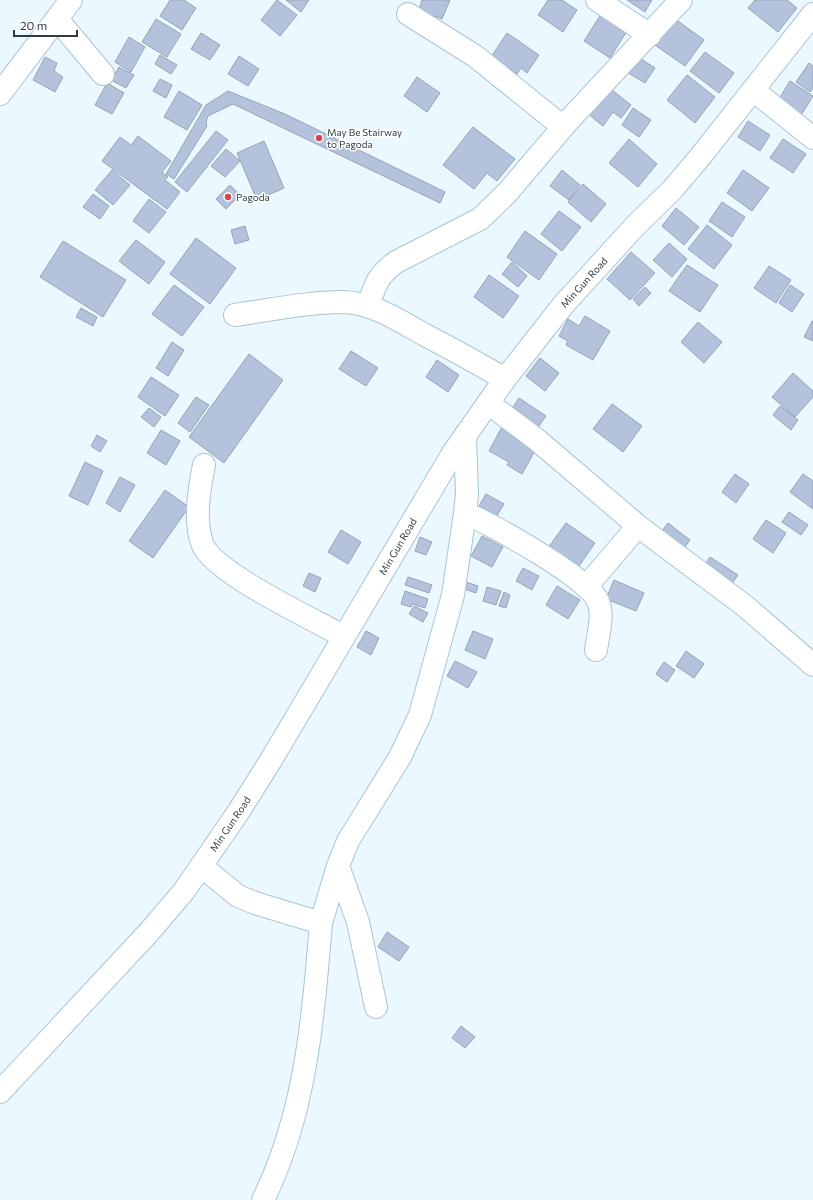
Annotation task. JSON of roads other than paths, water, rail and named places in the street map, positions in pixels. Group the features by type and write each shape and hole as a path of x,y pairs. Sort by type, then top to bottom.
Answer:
{"street":[{"path":"0,94 71,0"},
{"path":"597,0 650,35"},
{"path":"368,307 375,286 383,271 402,258 480,218 507,194 563,128 650,35 675,2"},
{"path":"408,14 475,56 563,128"},
{"name":"Min Gun Road","path":"0,1092 150,931 184,891 239,811 271,760 343,636 453,453 505,379 564,304 636,225 672,190 813,14"},
{"path":"57,19 103,74"},
{"path":"753,90 813,138"},
{"path":"235,316 304,305 345,302 368,307 395,318 505,379"},
{"path":"488,403 536,440 638,526 745,606 813,665"},
{"path":"263,1200 276,1172 298,1103 312,1027 321,923 338,866 348,840 400,757 420,715 453,595 467,494 466,436"},
{"path":"204,465 199,489 198,528 202,545 209,556 220,566 247,583 343,636"},
{"path":"465,513 499,529 573,576 595,595 600,609 596,650"},
{"path":"586,587 638,526"},
{"path":"200,866 238,896 255,903 321,923"},
{"path":"338,866 358,922 376,1007"}],"place":[{"name":"May Be Stairway to Pagoda","path":"319,138"},
{"name":"Pagoda","path":"228,197"}]}
